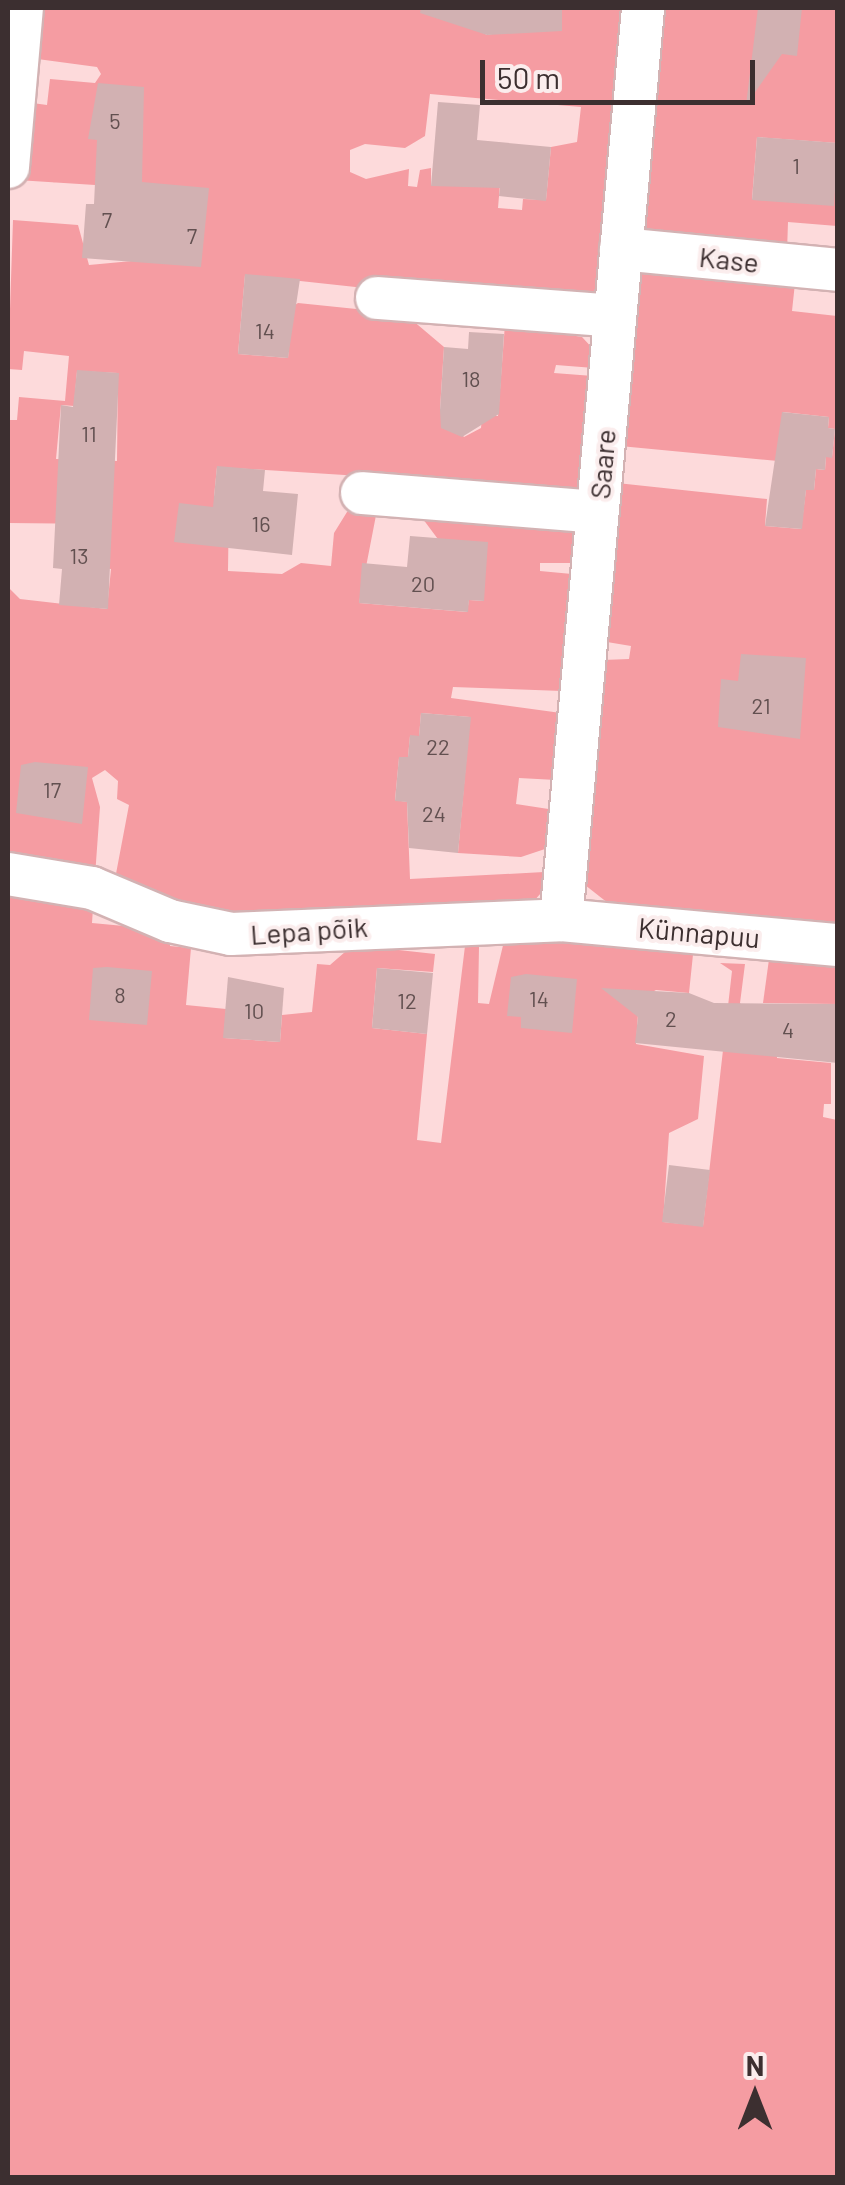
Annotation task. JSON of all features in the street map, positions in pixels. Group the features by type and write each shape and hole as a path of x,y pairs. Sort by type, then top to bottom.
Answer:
{"street":[{"path":"8,167 22,8"},
{"name":"Saare","path":"561,920 643,8"},
{"name":"Kase","path":"621,249 838,270"},
{"path":"377,298 614,316"},
{"path":"362,492 598,512"},
{"name":"Lepa põik","path":"8,874 92,888 170,921 231,934 561,920"},
{"name":"Künnapuu","path":"561,920 838,945"}],"shaded area":[{"path":"34,8 460,8 470,26 487,35 508,31 523,8 628,8 597,299 374,289 245,275 238,354 288,358 292,307 298,303 405,314 444,347 440,409 464,437 481,428 482,416 498,416 505,324 582,337 595,351 594,368 556,365 554,373 593,376 581,490 217,467 214,497 229,499 228,571 282,574 301,563 331,566 334,533 347,512 355,504 378,505 359,603 467,612 469,600 484,601 420,515 577,521 573,563 540,563 540,571 572,574 562,691 453,687 451,698 561,713 556,780 519,778 516,804 555,810 551,847 521,857 458,853 470,717 421,713 419,737 410,736 408,757 399,758 395,800 407,802 410,879 544,872 547,886 534,901 243,925 115,879 129,805 117,799 118,781 105,770 92,778 100,807 95,876 8,863 8,587 20,599 107,609 111,569 102,568 105,524 8,523 8,420 17,420 19,397 65,401 69,356 24,351 22,370 8,369 13,220 78,225 89,265 132,261 96,180 95,185 17,180 25,102 47,105 50,79 95,83 101,74 97,67 30,58","holes":["430,94 581,107 577,142 551,147 546,200 523,199 522,210 498,208 501,172 431,186 431,168 420,170 417,187 408,186 409,169 366,179 350,172 350,150 365,144 405,148 425,136","77,371 118,373 117,461 56,459 61,405 74,406"]},
{"path":"658,8 837,8 837,143 757,137 752,199 837,188 837,226 788,222 787,252 648,231 643,223"},
{"path":"641,272 795,283 792,311 837,316 837,930 613,907 585,885 603,660 629,659 631,646 607,642 617,483 767,499 765,526 801,529 806,490 814,490 816,469 825,470 826,457 832,457 835,429 828,428 829,417 783,412 778,461 620,446"},
{"path":"8,886 93,908 92,923 170,933 170,946 191,948 186,1005 226,1009 224,1038 280,1042 282,1015 312,1012 317,964 330,965 353,945 435,954 433,972 377,968 372,1028 427,1034 417,1140 441,1143 465,946 479,947 478,1003 489,1004 505,937 694,945 689,993 656,990 627,1005 638,1014 636,1044 704,1056 698,1119 669,1133 663,1222 703,1226 732,971 720,963 745,964 740,1003 777,1042 777,1058 831,1063 831,1104 824,1104 823,1117 837,1120 837,2177 8,2178"},
{"path":"770,952 836,966 837,1004 763,1003"}],"building":[{"path":"421,8 562,8 562,31 487,35 420,13"},
{"path":"758,8 802,8 797,56 782,54 746,105"},
{"path":"98,83 144,87 142,182 209,188 201,267 82,258 86,204 94,204 97,140 88,139"},
{"path":"438,102 480,105 477,140 551,147 546,201 499,196 500,188 431,186"},
{"path":"757,137 838,143 834,206 752,200"},
{"path":"245,274 300,279 288,358 238,354"},
{"path":"469,332 504,334 499,414 462,437 441,428 444,347 468,349"},
{"path":"77,370 119,373 108,609 59,605 62,569 53,568 61,405 73,407"},
{"path":"782,412 829,417 828,428 835,429 832,458 826,457 825,470 816,469 814,490 806,490 802,529 765,526"},
{"path":"217,466 265,470 263,491 298,494 292,555 174,542 179,503 213,507"},
{"path":"410,536 488,542 484,601 469,600 468,612 359,603 362,563 407,567"},
{"path":"741,654 806,658 800,739 718,727 721,679 738,681"},
{"path":"421,713 471,717 458,853 409,848 407,802 395,801 399,757 408,757 410,735 419,736"},
{"path":"35,762 88,767 82,824 16,813 21,765"},
{"path":"93,968 152,971 147,1025 89,1020"},
{"path":"377,968 433,973 427,1034 372,1028"},
{"path":"526,974 577,979 572,1033 521,1028 521,1017 507,1016 511,977"},
{"path":"228,977 284,988 280,1042 223,1038"},
{"path":"601,988 689,993 714,1003 838,1004 838,1063 635,1043 638,1017"},
{"path":"669,1165 710,1170 703,1227 662,1222"}]}
